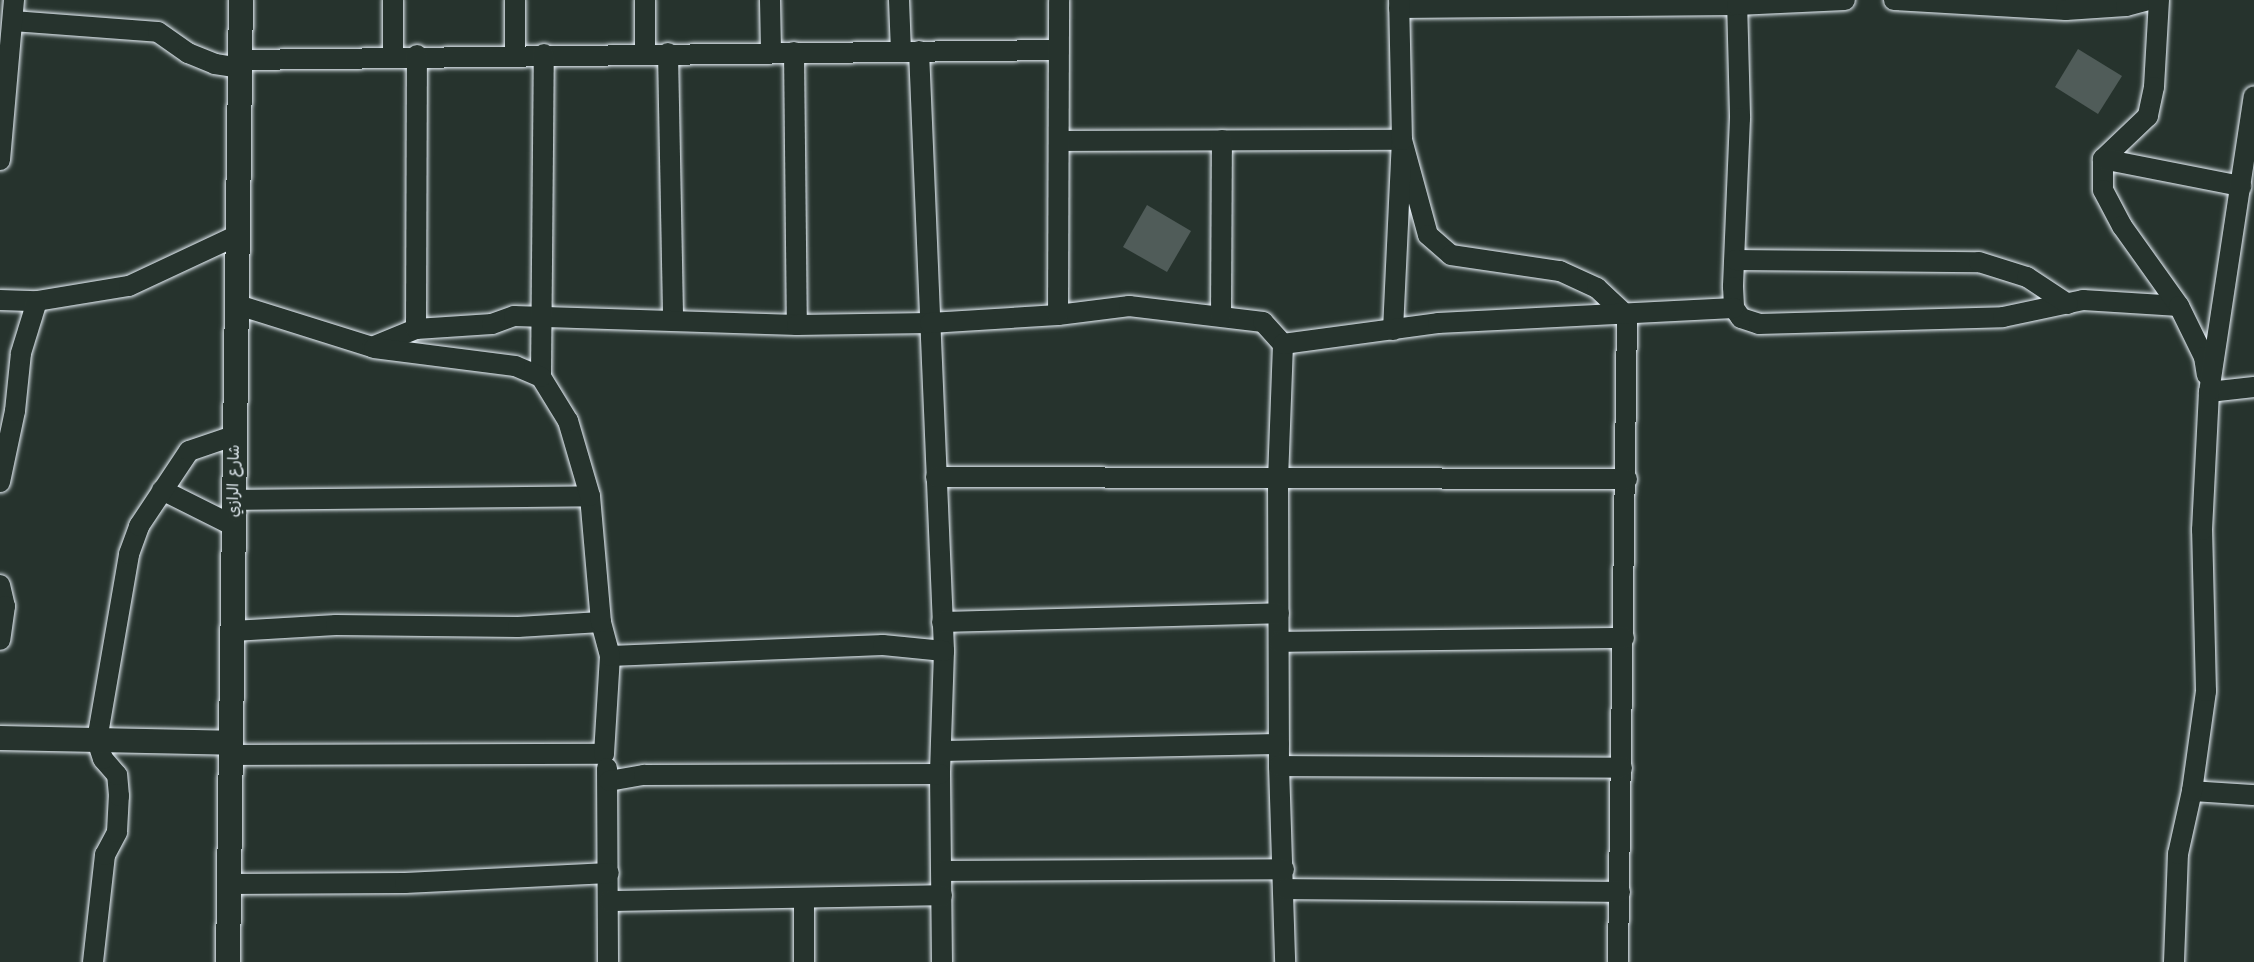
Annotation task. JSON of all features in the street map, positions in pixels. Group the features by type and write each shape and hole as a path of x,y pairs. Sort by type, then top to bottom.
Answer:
{"street":[{"path":"0,160 14,0"},
{"name":"شارع الرازي","path":"228,962 241,0"},
{"path":"393,0 393,55"},
{"path":"515,0 515,54"},
{"path":"645,0 645,53"},
{"path":"770,0 771,52"},
{"path":"899,0 910,51 930,323 944,651 940,774 942,962"},
{"path":"1058,315 1059,0"},
{"path":"1393,330 1402,140 1399,4 1737,3 1845,0"},
{"path":"1894,0 2003,4 2066,10 2126,6 2149,0"},
{"path":"2158,0 2154,87 2148,116 2103,159 2103,190 2122,226 2179,306 2204,357 2209,392"},
{"path":"1737,3 1740,118 1734,308 1741,318 1759,324 2003,317 2083,300 2179,306"},
{"path":"13,21 158,32 188,53 215,64 393,55 1058,50"},
{"path":"794,52 797,325"},
{"path":"668,53 673,320"},
{"path":"544,54 541,377 568,421 590,496 601,622 610,656 604,754 609,781 608,962"},
{"path":"416,329 417,55"},
{"path":"2174,962 2178,854 2192,791 2206,691 2202,530 2209,392 2254,96"},
{"path":"1221,315 1222,140"},
{"path":"1059,141 1402,140"},
{"path":"1402,140 1428,236 1451,255 1560,271 1597,288 1627,316 1627,479 1618,962"},
{"path":"2103,159 2241,186"},
{"path":"0,300 37,300 129,286 238,235"},
{"path":"1735,260 1979,262 2027,277 2068,304"},
{"path":"0,482 21,352 37,300"},
{"path":"238,305 372,347 515,366 541,377"},
{"path":"372,347 416,329 492,324 514,316 543,319 673,320 797,325 930,323 1058,315 1129,306 1221,315 1263,322 1283,344 1278,478 1279,766 1285,889 1285,962"},
{"path":"1283,344 1438,323 1627,316 1734,308"},
{"path":"2209,392 2254,387"},
{"path":"93,962 105,855 117,832 119,796 117,775 103,759 97,740 129,554 139,526 189,451 236,435"},
{"path":"936,477 1627,479"},
{"path":"162,490 234,526"},
{"path":"235,500 590,496"},
{"path":"0,585 5,606 0,640"},
{"path":"942,621 1279,614"},
{"path":"233,631 336,625 518,627 601,622"},
{"path":"1279,642 1624,638"},
{"path":"610,656 883,645 944,651"},
{"path":"0,738 97,740 232,749 604,754"},
{"path":"941,751 1279,744"},
{"path":"1279,766 1622,768"},
{"path":"609,781 644,775 940,774"},
{"path":"2192,791 2254,795"},
{"path":"942,871 1284,869"},
{"path":"228,884 405,883 609,873"},
{"path":"1285,889 1620,892"},
{"path":"609,901 942,895"},
{"path":"804,898 804,962"}],"building":[{"path":"2078,49 2122,76 2098,114 2055,87"},
{"path":"1147,205 1191,231 1167,272 1123,247"}]}
